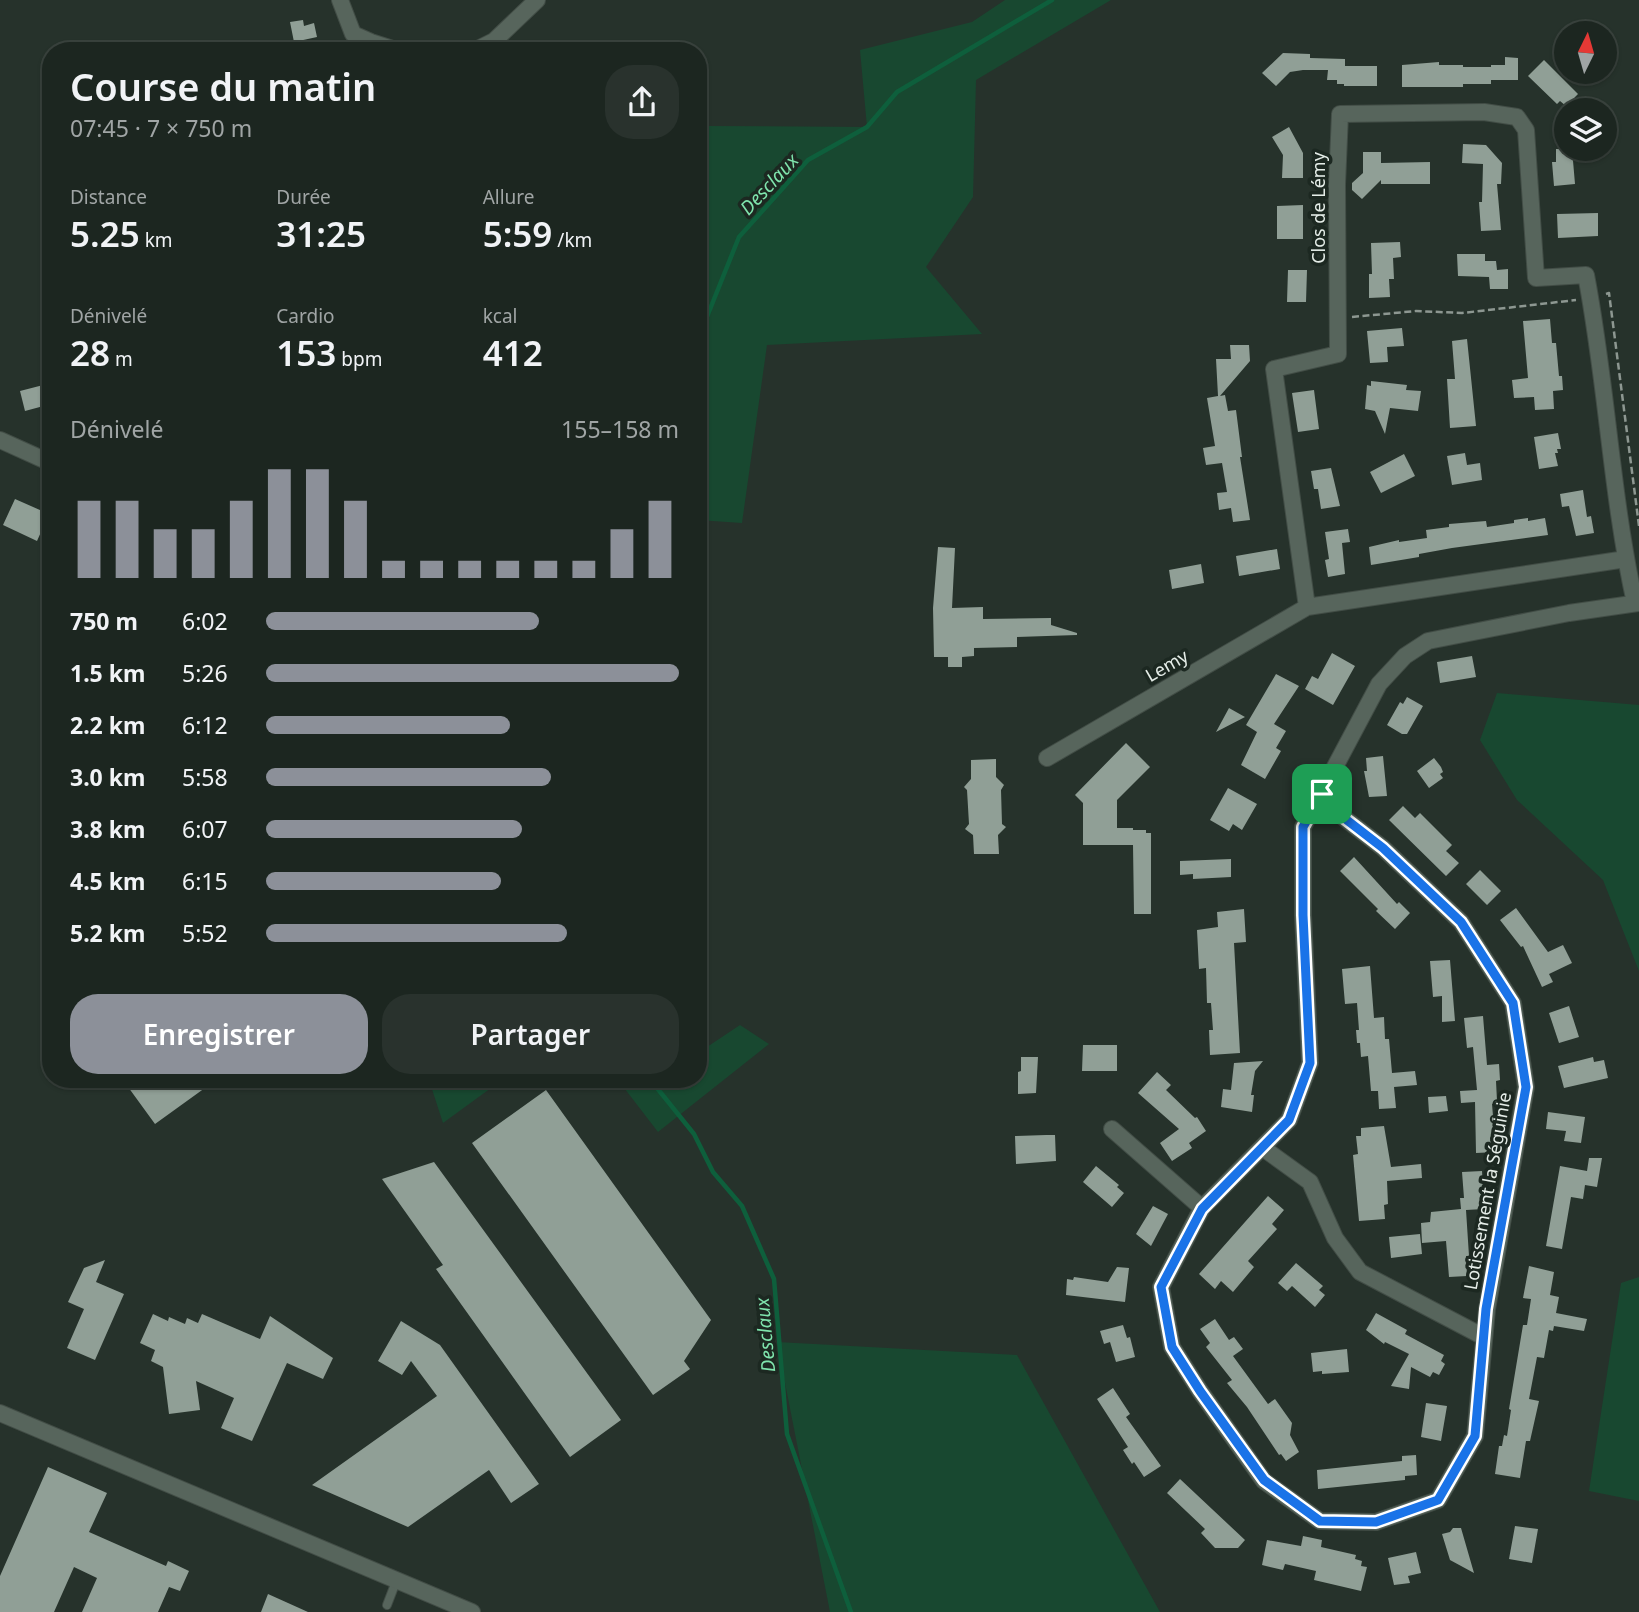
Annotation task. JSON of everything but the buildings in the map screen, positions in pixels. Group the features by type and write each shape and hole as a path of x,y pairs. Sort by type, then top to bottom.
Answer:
{"street":[{"path":"340,0 353,34 375,42"},
{"path":"492,42 537,0"},
{"name":"Clos de Lémy","path":"1307,607 1274,369 1338,355 1337,184 1340,114 1484,112 1517,117 1526,130 1536,278 1586,275 1626,559 1637,603"},
{"path":"0,440 42,459"},
{"path":"1307,607 1626,559"},
{"name":"Lotissement la Séguinie","path":"1322,794 1339,814 1383,848 1461,922 1513,1003 1526,1087 1486,1309 1475,1436 1438,1500 1376,1522 1320,1521 1264,1480 1172,1347 1161,1287 1202,1209 1289,1120 1310,1063 1303,915 1303,827 1379,684 1405,656 1428,641 1637,603"},
{"name":"Lemy","path":"1046,758 1307,607"},
{"path":"1112,1129 1202,1209"},
{"path":"1262,1148 1310,1182 1335,1238 1360,1272 1484,1336"},
{"path":"0,1413 472,1612"}],"lane":[{"path":"387,1605 397,1579"}],"path":[{"path":"1338,318 1416,311 1462,313 1591,298 1609,293 1639,526"}],"green space":[{"path":"1005,0 1111,0 976,80 973,197 926,267 982,334 767,345 742,523 707,521 707,126 867,127 860,50 972,22"},
{"path":"1497,693 1639,705 1639,971 1603,880 1517,800 1480,740"},
{"path":"740,1025 769,1044 658,1132 624,1088 707,1088 707,1047"},
{"path":"432,1088 491,1088 443,1123"},
{"path":"1639,1277 1639,1501 1589,1491 1621,1283"},
{"path":"777,1342 1017,1355 1160,1612 830,1612"}],"waterway":[{"name":"Desclaux","path":"707,317 739,237 808,160 867,127 897,92 1052,0"},
{"name":"Desclaux","path":"657,1088 694,1134 713,1172 742,1206 774,1279 787,1434 851,1612"}],"route":[{"path":"1322,794 1339,814 1383,848 1461,922 1513,1003 1526,1087 1486,1309 1475,1436 1438,1500 1376,1522 1320,1521 1264,1480 1172,1347 1161,1287 1202,1209 1289,1120 1310,1063 1303,915 1303,827 1322,794"}]}
